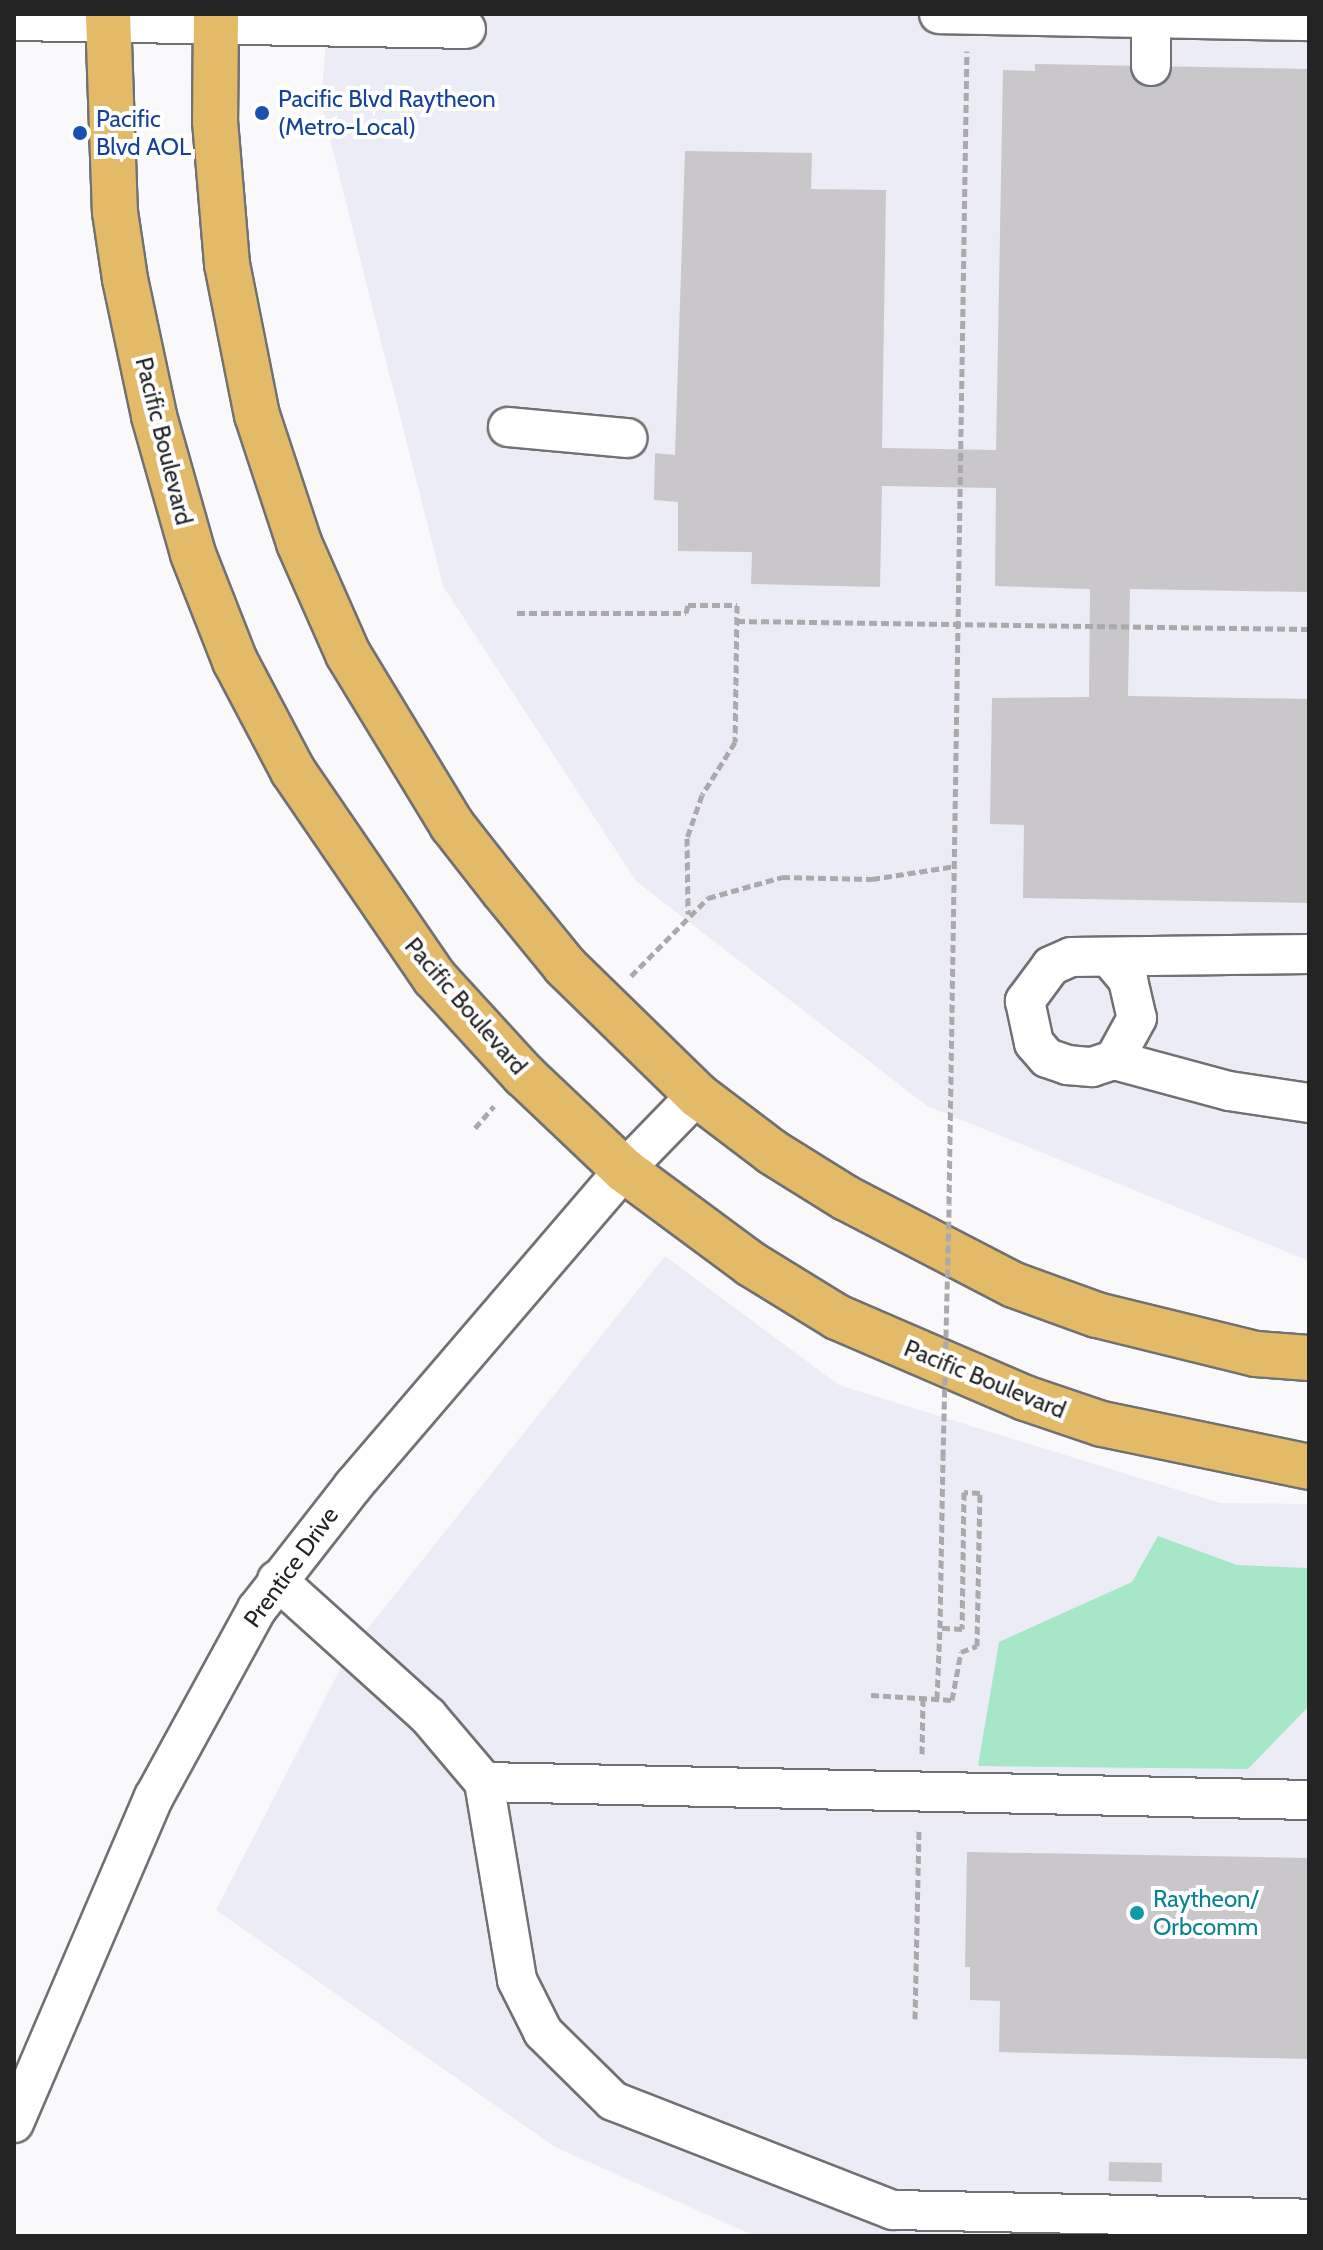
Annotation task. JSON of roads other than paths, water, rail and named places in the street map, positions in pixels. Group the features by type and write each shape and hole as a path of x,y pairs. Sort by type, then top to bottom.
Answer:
{"main road":[{"name":"Pacific Boulevard","path":"108,19 115,212 125,279 158,432 193,554 235,661 293,771 435,978 524,1075 624,1170 751,1264 837,1317 909,1350 1102,1424 1309,1467"},
{"path":"216,20 215,121 227,264 257,415 299,543 348,654 452,825 565,966 697,1095 772,1152 846,1198 1014,1285 1155,1332 1256,1354 1309,1358"}],"street":[{"path":"939,14 1309,21"},
{"path":"1151,18 1151,66"},
{"path":"14,21 216,20 466,29"},
{"path":"508,427 627,438"},
{"path":"1309,954 1071,957 1051,966 1025,1001 1025,1020 1034,1043 1047,1058 1092,1067 1114,1060 1229,1091 1309,1103"},
{"path":"1109,957 1128,980 1137,1018 1114,1060"},
{"name":"Prentice Drive","path":"14,2123 154,1797 277,1580 624,1170 697,1095"},
{"path":"277,1580 428,1716 484,1782 517,1980 543,2032 613,2101 893,2210 1309,2219"},
{"path":"484,1782 1309,1800"}],"place":[{"name":"Pacific Blvd Raytheon (Metro-Local)","path":"262,113"},
{"name":"Pacific Blvd AOL","path":"80,133"},
{"name":"Raytheon/ Orbcomm","path":"1137,1913"}]}
